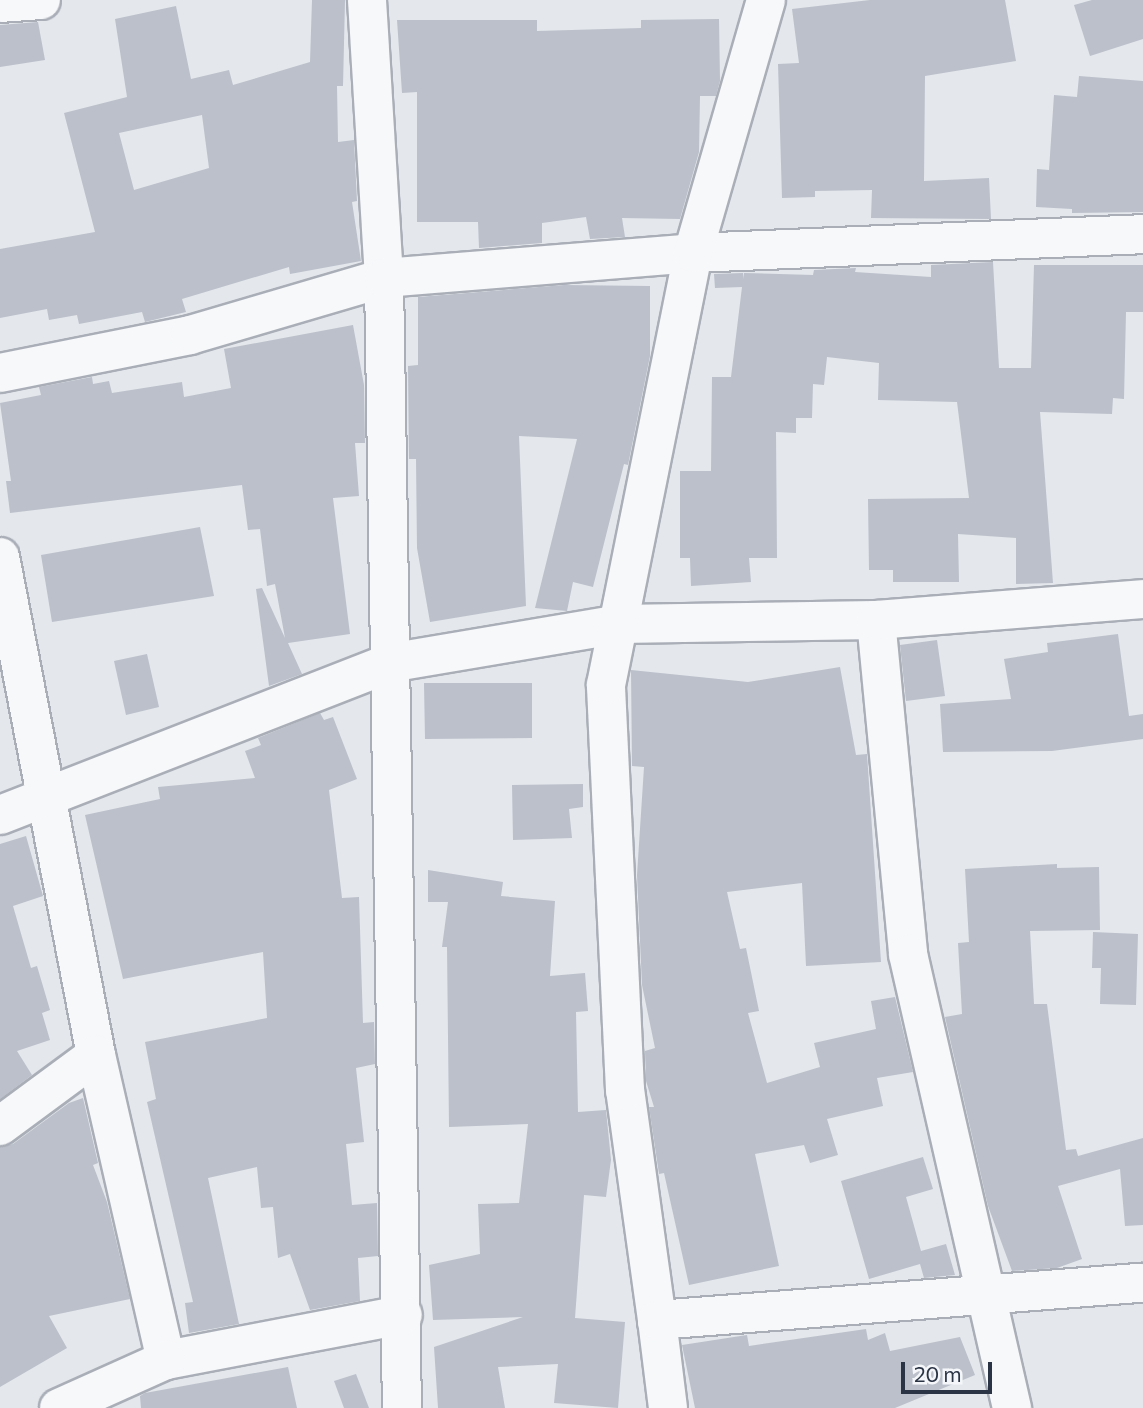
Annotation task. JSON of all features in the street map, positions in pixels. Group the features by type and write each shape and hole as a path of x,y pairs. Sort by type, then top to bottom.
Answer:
{"street":[{"path":"0,3 41,0"},
{"path":"367,0 384,278 403,1315 401,1408"},
{"path":"668,1408 625,1090 606,685 693,253 766,0"},
{"path":"0,373 190,335 384,278 693,253 1143,234"},
{"path":"0,557 96,1055 166,1360"},
{"path":"0,815 389,663 619,624 876,620 1143,599"},
{"path":"876,620 908,954 982,1294 1012,1408"},
{"path":"0,1126 96,1055"},
{"path":"657,1320 1143,1283"},
{"path":"59,1408 166,1360 403,1315"}],"building":[{"path":"312,0 345,0 343,86 337,86 338,142 354,140 357,201 352,202 361,261 290,274 289,267 182,299 186,312 145,322 142,312 79,324 77,315 49,320 47,309 0,318 0,249 95,232 64,113 127,97 115,19 176,6 191,79 229,70 233,85 310,62","holes":["202,115 209,168 134,190 119,133"]},
{"path":"870,0 1005,0 1016,61 925,76 924,181 989,178 991,219 871,218 872,190 815,191 815,197 782,198 778,64 799,63 792,9"},
{"path":"1092,0 1143,0 1143,39 1090,56 1074,5"},
{"path":"719,19 720,81 716,96 700,96 699,152 680,219 622,218 625,237 590,239 586,217 542,223 542,243 479,248 478,222 417,222 417,92 402,93 397,20 537,20 537,31 641,28 641,20"},
{"path":"38,22 45,60 0,67 0,25"},
{"path":"1079,76 1143,81 1143,212 1072,213 1072,209 1036,207 1037,169 1049,170 1054,95 1077,97"},
{"path":"993,262 999,368 1031,368 1034,265 1143,265 1143,312 1126,312 1124,399 1113,398 1112,414 1040,412 1053,583 1016,584 1016,538 958,534 959,582 893,582 893,570 869,570 868,499 969,498 957,402 878,400 879,363 827,357 824,385 813,384 812,418 796,418 796,433 776,432 777,558 749,558 751,582 691,586 690,558 680,558 680,471 711,471 712,377 731,377 742,287 715,288 714,274 743,273 743,279 744,273 813,275 814,270 856,268 855,272 931,277 931,265"},
{"path":"564,285 650,286 650,356 628,465 624,464 593,587 573,582 567,611 535,608 577,439 519,436 526,606 430,622 417,548 416,459 409,459 408,366 418,365 418,297"},
{"path":"353,325 364,385 365,443 355,443 359,496 333,498 350,634 288,643 302,674 269,686 256,589 262,588 285,638 275,584 267,586 260,529 248,530 242,485 10,513 6,481 11,481 0,403 41,395 39,387 92,377 93,384 109,381 112,393 182,382 184,397 231,388 224,349"},
{"path":"200,527 214,596 52,622 41,555"},
{"path":"1118,634 1129,716 1143,714 1143,739 1052,751 943,752 940,704 1011,699 1004,659 1048,652 1047,643"},
{"path":"937,640 945,696 906,701 900,645"},
{"path":"147,654 159,707 126,715 114,661"},
{"path":"840,667 856,755 867,754 881,962 806,966 802,883 727,892 740,949 746,948 759,1011 748,1013 767,1083 820,1067 814,1043 876,1029 871,1001 895,997 913,1072 877,1078 883,1106 827,1119 838,1155 810,1163 804,1145 755,1154 779,1266 689,1285 664,1173 659,1174 649,1107 654,1107 646,1081 645,1051 655,1048 642,985 637,875 644,767 632,766 631,670 748,682"},
{"path":"424,683 532,683 532,738 425,739"},
{"path":"320,713 324,720 333,717 357,779 329,790 342,898 359,897 363,1023 374,1022 375,1064 356,1068 364,1142 346,1144 352,1205 377,1203 378,1256 358,1258 360,1301 310,1310 290,1254 278,1258 273,1207 261,1208 257,1167 208,1178 239,1324 189,1333 185,1303 193,1302 147,1102 156,1099 145,1042 267,1018 263,952 123,979 85,815 160,799 158,787 255,778 245,751 261,745 258,738"},
{"path":"583,784 583,807 569,809 572,838 513,840 512,785"},
{"path":"26,836 43,896 13,906 31,968 37,966 50,1010 42,1013 50,1040 17,1051 32,1075 0,1099 0,844"},
{"path":"1057,864 1057,868 1099,867 1100,930 1030,931 1034,1004 1047,1004 1066,1150 1076,1149 1078,1156 1143,1138 1143,1225 1125,1226 1120,1169 1058,1186 1082,1259 1057,1268 1012,1271 988,1206 945,1017 962,1014 958,943 969,942 965,869"},
{"path":"428,870 503,882 501,896 555,901 550,976 585,973 588,1011 576,1012 578,1112 606,1110 611,1160 606,1197 584,1195 575,1318 625,1322 618,1408 554,1403 558,1364 498,1367 505,1408 438,1408 434,1347 523,1317 433,1320 429,1265 480,1254 478,1204 519,1203 528,1124 449,1127 447,947 442,947 448,902 428,902"},
{"path":"1093,932 1138,934 1136,1005 1100,1004 1101,968 1092,968"},
{"path":"83,1098 98,1163 93,1165 107,1202 130,1299 49,1316 67,1348 0,1387 0,1147 13,1144 69,1103"},
{"path":"923,1157 933,1189 906,1197 921,1251 946,1244 955,1275 924,1278 920,1264 869,1279 841,1181"},
{"path":"866,1329 868,1340 885,1333 890,1351 960,1337 975,1375 895,1408 695,1408 682,1345 747,1335 749,1346"},
{"path":"288,1367 297,1408 141,1408 140,1396 145,1393"},
{"path":"356,1374 369,1408 344,1408 334,1381"}]}
